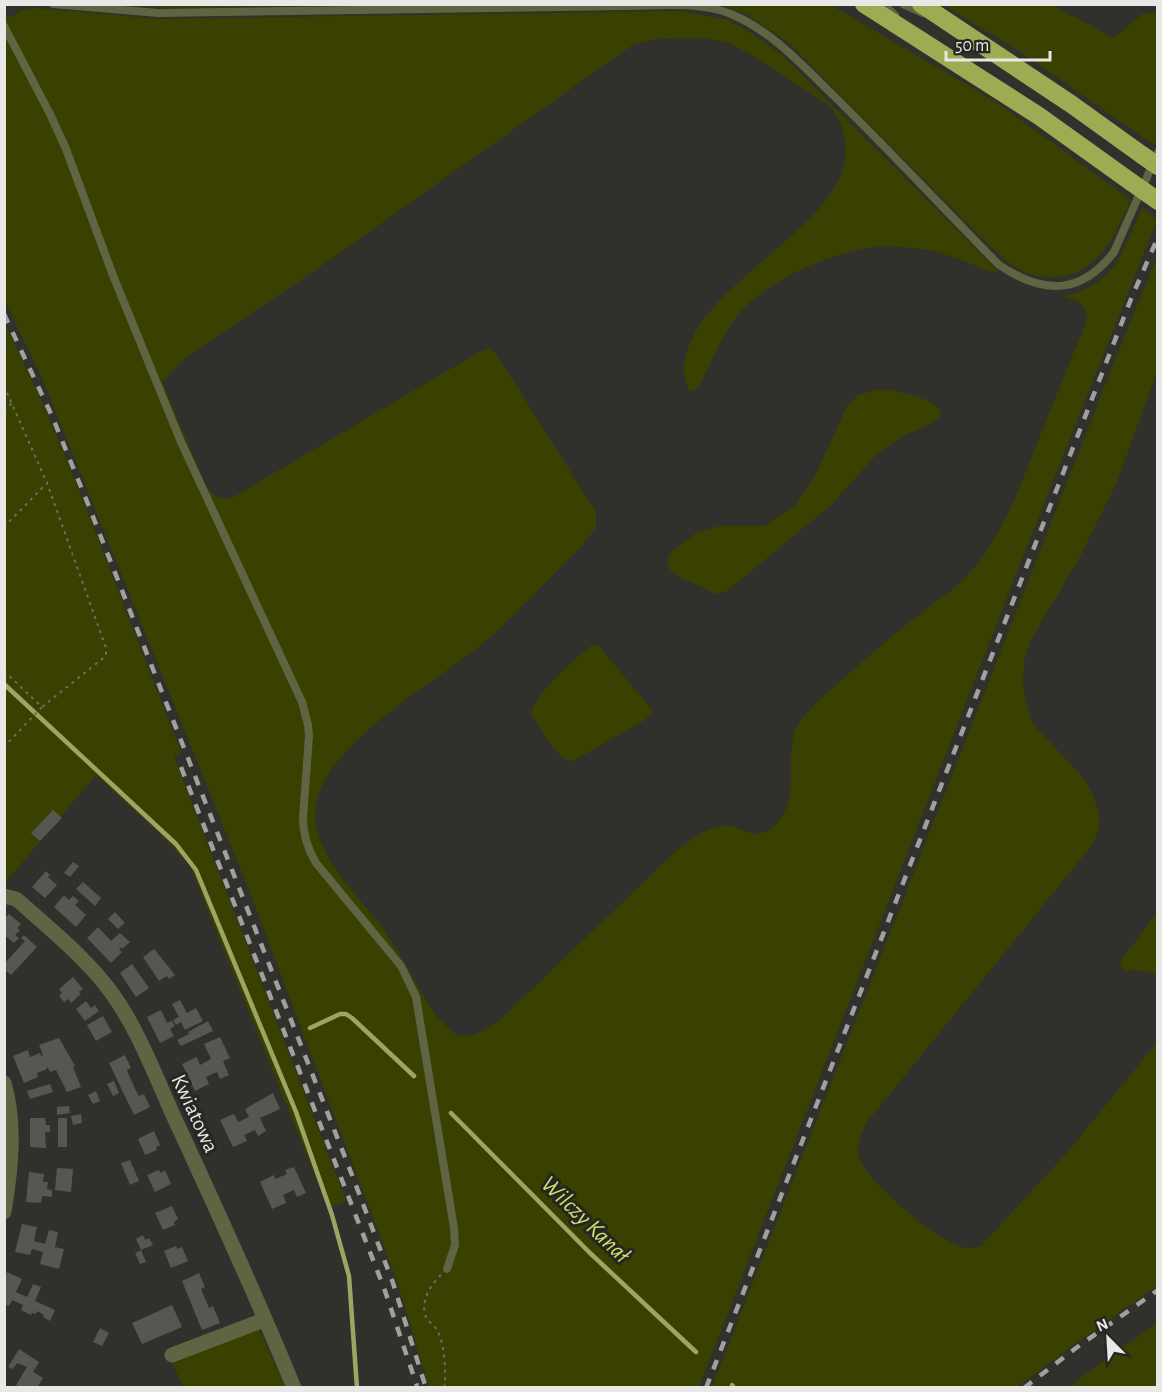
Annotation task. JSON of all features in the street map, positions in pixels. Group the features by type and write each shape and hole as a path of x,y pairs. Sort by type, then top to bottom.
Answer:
{"highway":[{"path":"864,4 1039,116 1158,201"},
{"path":"921,4 1150,154 1158,166"}],"street":[{"name":"Kwiatowa","path":"4,896 16,899 77,953 94,970 119,1004 135,1033 294,1388"},
{"path":"4,1083 9,1102 11,1135 10,1172 4,1212"},
{"path":"172,1355 264,1320"}],"lane":[{"path":"53,4 158,13 693,6 731,14 782,46 862,123 999,265 1017,277 1049,287 1067,285 1086,279 1114,252 1150,154"},
{"path":"883,4 935,48"},
{"path":"903,4 953,24"},
{"path":"4,26 66,150 114,278 182,442 302,702 308,725 303,830 309,851 316,863 401,966 412,985 422,1030 454,1228 455,1245 447,1269"}],"path":[{"path":"4,386 47,483 106,648 106,655 102,659 40,708 4,747"},
{"path":"4,411 12,403"},
{"path":"4,527 47,483"},
{"path":"4,671 40,708"},
{"path":"444,1388 441,1341 438,1331 425,1316 425,1305 427,1292 433,1282 447,1269"}],"green space":[{"path":"104,5 350,5 176,8"},
{"path":"721,5 831,5 996,102 1131,200 1111,239 1094,261 1070,275 1055,277 1031,274 1011,264 980,236 790,44 748,15"},
{"path":"944,5 1052,5 1114,38 1142,14 1157,12 1158,136 1154,145 1022,53"},
{"path":"34,8 158,19 680,11 728,20 782,55 998,271 992,272 928,250 893,247 857,250 821,261 786,277 743,309 724,335 700,384 693,391 688,389 684,372 691,340 710,311 737,283 799,229 824,202 841,174 845,144 844,134 830,106 750,54 727,42 703,38 659,39 634,44 317,269 185,358 162,382 206,486 216,497 230,499 486,348 495,352 596,512 596,527 583,545 523,606 486,641 412,695 358,740 336,763 321,788 315,813 317,829 330,860 391,940 438,1018 458,1036 474,1035 500,1020 676,851 694,838 707,830 721,826 734,827 753,834 764,833 781,818 790,791 792,747 799,723 826,693 873,652 963,580 976,566 997,534 1022,482 1087,320 1085,309 1080,303 1063,297 1095,284 1106,275 1122,253 1142,208 1157,220 1022,559 699,1387 429,1387 397,1281 247,885 45,385 5,301 5,16 11,17 21,10"},
{"path":"1157,257 1157,372 1116,484 1080,557 1033,636 1025,656 1023,681 1026,704 1033,724 1082,776 1093,795 1100,816 1098,831 1093,844 867,1122 858,1148 859,1158 875,1180 903,1208 934,1233 965,1248 981,1246 1071,1148 1157,1042 1157,1286 1017,1387 712,1387 1117,355"},
{"path":"4,321 49,417 83,500 181,753 174,757 346,1201 328,1208 190,866 159,833 96,775 5,883"},
{"path":"878,389 922,398 942,413 935,422 901,437 878,453 831,505 727,591 717,594 679,577 669,569 667,559 673,550 696,533 719,526 764,526 795,506 815,476 847,406 858,395"},
{"path":"592,645 598,645 653,711 645,720 573,761 555,749 531,713 548,686"},
{"path":"1157,913 1157,974 1134,970 1125,971 1120,965 1121,960"},
{"path":"1157,1323 1157,1387 1068,1387"},
{"path":"258,1327 285,1387 183,1387 172,1362"}],"building":[{"path":"53,810 62,818 40,841 31,833"},
{"path":"73,862 79,866 70,877 64,873"},
{"path":"46,871 50,875 48,877 57,885 45,898 32,887"},
{"path":"83,882 101,898 95,906 76,889"},
{"path":"64,895 69,900 73,896 79,901 75,905 86,915 76,927 54,907"},
{"path":"115,912 125,923 118,929 108,919"},
{"path":"9,914 21,924 17,928 20,930 15,935 19,938 14,943 4,935 4,918"},
{"path":"98,927 111,941 120,933 130,942 119,949 122,952 111,963 87,938"},
{"path":"24,935 37,947 11,975 4,969 4,964 25,941 21,938"},
{"path":"154,949 175,975 169,979 167,976 159,981 143,957"},
{"path":"132,964 149,988 136,997 120,973"},
{"path":"73,977 83,989 71,1003 68,999 64,1002 59,996 62,993 59,989"},
{"path":"180,1000 187,1013 196,1008 203,1021 185,1030 181,1022 176,1025 173,1020 179,1017 172,1004"},
{"path":"86,1001 91,1008 95,1005 99,1011 85,1021 76,1009"},
{"path":"161,1010 167,1023 172,1021 175,1026 170,1029 174,1036 160,1043 147,1017"},
{"path":"103,1016 112,1032 96,1041 87,1025"},
{"path":"208,1021 213,1031 181,1046 177,1040"},
{"path":"220,1037 230,1058 223,1061 229,1075 220,1079 217,1072 206,1077 209,1084 195,1091 182,1064 197,1057 200,1065 211,1059 204,1044"},
{"path":"59,1038 75,1066 73,1067 81,1087 67,1092 56,1070 50,1072 47,1066 47,1069 37,1073 38,1077 24,1083 13,1056 28,1050 30,1057 40,1053 41,1056 43,1055 39,1045"},
{"path":"125,1055 131,1068 127,1070 137,1093 139,1096 144,1094 150,1107 134,1115 109,1063"},
{"path":"114,1081 119,1093 113,1096 107,1084"},
{"path":"50,1084 53,1092 30,1099 27,1091"},
{"path":"96,1091 100,1101 93,1104 88,1095"},
{"path":"273,1093 280,1109 260,1118 266,1131 258,1136 255,1130 244,1135 247,1141 233,1147 220,1120 234,1114 238,1122 249,1117 245,1109"},
{"path":"69,1106 70,1113 57,1115 57,1107"},
{"path":"81,1114 82,1123 73,1125 71,1116"},
{"path":"30,1118 45,1118 46,1125 50,1125 50,1132 45,1132 46,1148 30,1147"},
{"path":"58,1118 67,1118 67,1147 58,1147"},
{"path":"154,1131 160,1145 156,1147 157,1150 145,1155 138,1139"},
{"path":"130,1160 139,1181 130,1185 121,1163"},
{"path":"294,1167 306,1193 297,1197 294,1190 283,1195 286,1203 272,1209 260,1182 274,1175 275,1179 287,1174 285,1170"},
{"path":"57,1168 73,1169 71,1192 55,1190"},
{"path":"159,1170 161,1173 165,1170 171,1184 155,1192 147,1175"},
{"path":"29,1172 44,1174 43,1182 48,1182 47,1189 52,1190 52,1197 42,1196 41,1203 26,1202"},
{"path":"172,1206 178,1219 174,1222 175,1225 163,1230 155,1213"},
{"path":"22,1224 37,1227 34,1241 45,1244 49,1230 58,1232 55,1247 64,1249 59,1269 40,1264 43,1252 32,1249 30,1255 15,1252"},
{"path":"143,1235 145,1240 149,1238 153,1245 141,1250 136,1239"},
{"path":"176,1246 177,1249 182,1247 188,1261 171,1268 164,1251"},
{"path":"141,1250 146,1262 140,1264 135,1253"},
{"path":"7,1272 22,1279 16,1292 27,1297 33,1284 41,1287 35,1301 55,1310 50,1321 37,1311 36,1314 31,1315 21,1310 23,1305 12,1300 9,1306 4,1304 4,1278"},
{"path":"199,1273 205,1287 201,1289 209,1308 213,1306 220,1323 202,1330 182,1281"},
{"path":"172,1305 182,1327 142,1344 132,1323"},
{"path":"100,1328 109,1333 102,1346 93,1342"},
{"path":"19,1349 39,1362 33,1372 43,1378 37,1388 21,1388 16,1385 27,1367 17,1363 13,1369 8,1367"}],"waterway":[{"path":"4,684 176,844 196,870 296,1112 332,1215 349,1276 357,1388"},
{"path":"310,1028 340,1014 346,1014 414,1076"},
{"name":"Wilczy Kanał","path":"451,1113 590,1253 696,1352"}],"railway":[{"path":"706,1388 1131,299 1158,237"},
{"path":"4,314 52,416 86,499 352,1175 393,1283 426,1388"},
{"path":"181,767 384,1288 417,1386"},
{"path":"1024,1388 1158,1290"}]}
